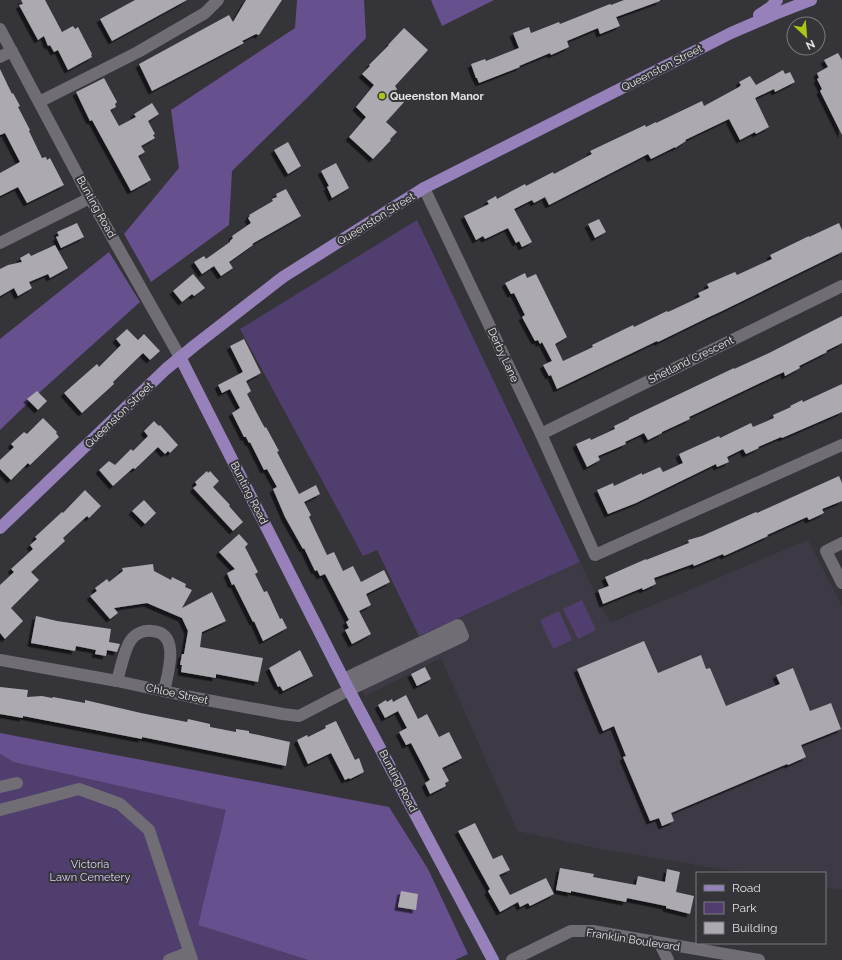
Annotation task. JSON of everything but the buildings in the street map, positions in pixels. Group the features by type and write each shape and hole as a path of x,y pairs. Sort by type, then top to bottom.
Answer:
{"main road":[{"path":"731,33 771,7 777,0"},
{"name":"Queenston Street","path":"0,528 180,357 283,277 424,188 731,33 811,0"},
{"name":"Bunting Road","path":"180,357 349,690 493,960"}],"street":[{"path":"39,102 138,52 205,13 218,0"},
{"name":"Bunting Road","path":"0,29 90,198 180,357"},
{"path":"0,57 12,52"},
{"name":"Derby Lane","path":"424,188 541,434 595,555 842,445"},
{"path":"0,243 90,198"},
{"name":"Shetland Crescent","path":"541,434 842,286"},
{"path":"842,543 826,552 842,583"},
{"name":"Chloe Street","path":"0,660 299,716 349,690 463,636 458,625 344,679"},
{"path":"118,681 130,641 140,632 149,630 156,631 164,635 170,643 171,656 164,690"},
{"path":"0,788 17,783"},
{"path":"0,810 79,789 120,804 149,830 190,956 169,960"},
{"name":"Franklin Boulevard","path":"512,960 571,931 593,931 660,944 759,960"},
{"path":"660,944 668,960"}],"shaded area":[{"path":"297,0 364,0 366,38 232,171 229,225 151,282 124,234 179,168 171,110 295,28"},
{"path":"431,0 494,0 442,26"},
{"path":"109,252 140,302 0,430 0,339"},
{"path":"808,540 842,606 842,890 826,887 826,872 739,872 601,849 517,831 441,658 365,696 352,667 580,562 610,623"},
{"path":"0,733 389,807 428,869 468,954 455,960 308,960 198,925 226,810 13,762 0,754"}],"green space":[{"path":"417,220 580,562 419,636 377,550 363,556 240,329"},
{"path":"582,600 596,630 578,639 563,609"},
{"path":"559,611 572,640 553,649 540,620"},
{"name":"Victoria Lawn Cemetery","path":"0,754 13,762 227,810 198,925 308,960 0,960"}],"place":[{"name":"Queenston Manor","path":"382,96"}]}
